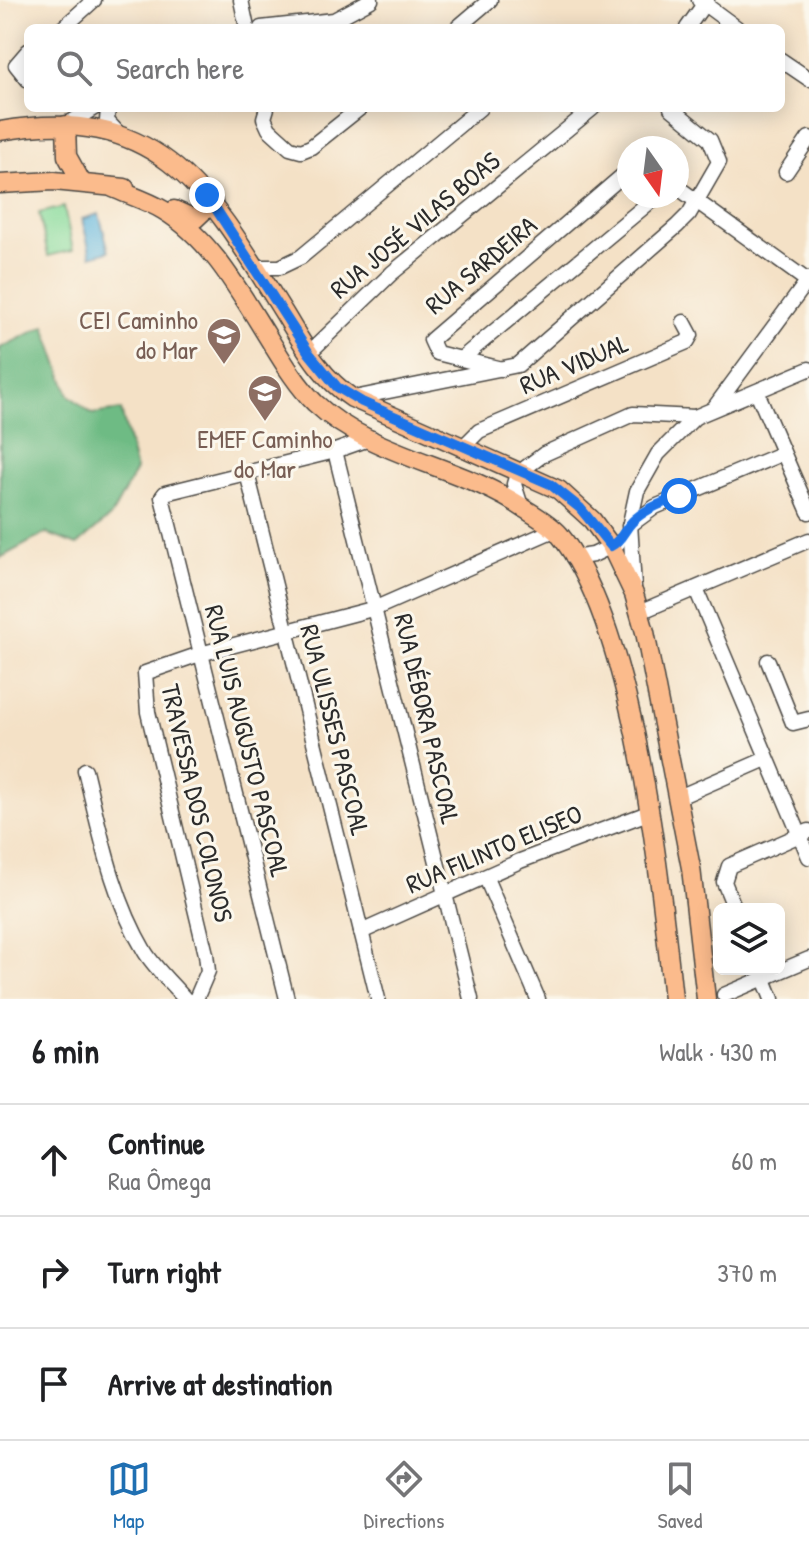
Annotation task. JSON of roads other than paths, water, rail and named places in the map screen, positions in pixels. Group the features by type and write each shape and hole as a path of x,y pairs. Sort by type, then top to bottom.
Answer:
{"main road":[{"path":"66,125 67,156 82,183"},
{"path":"0,131 66,125 123,138 162,156 182,170 213,202 327,377 352,398 550,484 580,508 611,546 637,603 679,797 715,997"},
{"path":"0,184 82,183 136,191 193,219 203,215 213,202"},
{"path":"113,188 163,210 199,240 237,287 304,392 351,436 372,438 521,506 554,530 573,558 601,617 625,694 662,883 673,999"}],"street":[{"path":"67,24 94,0"},
{"path":"241,0 246,24"},
{"path":"331,24 371,0"},
{"path":"462,24 490,0"},
{"path":"689,24 703,1 732,24"},
{"path":"24,56 16,65 24,75"},
{"path":"785,63 809,79"},
{"path":"66,125 82,112"},
{"path":"108,112 107,121 123,138"},
{"path":"266,112 264,118 269,129 290,148 301,151 311,147 355,112"},
{"path":"256,267 288,265 301,257 475,112"},
{"name":"RUA JOSÉ VILAS BOAS","path":"309,353 338,321 392,273 588,112"},
{"path":"352,398 506,370 518,365 652,250 689,214 716,172 719,159 707,136 676,112"},
{"path":"786,172 809,138"},
{"name":"RUA SARDEIRA","path":"506,370 434,352 431,340 617,180"},
{"path":"689,196 808,280 714,408"},
{"path":"461,359 643,208"},
{"name":"RUA VIDUAL","path":"463,447 479,431 687,342 691,335 684,322"},
{"path":"573,558 593,555 622,539 646,470 695,417 809,369"},
{"path":"757,392 809,512"},
{"path":"521,506 514,484 520,470 544,454 633,414 695,417"},
{"path":"247,473 335,451 351,436"},
{"name":"RUA DÉBORA PASCOAL","path":"335,451 471,999"},
{"path":"630,523 655,507 783,453"},
{"name":"RUA LUIS AUGUSTO PASCOAL","path":"247,473 163,495 161,501 287,999"},
{"name":"RUA ULISSES PASCOAL","path":"247,473 378,999"},
{"path":"630,523 637,603 696,589 809,540"},
{"path":"200,654 376,608 554,530"},
{"path":"696,589 766,759 804,833 809,857"},
{"name":"TRAVESSA DOS COLONOS","path":"196,999 208,971 206,954 148,712 144,677 152,668 200,654"},
{"path":"768,661 793,723 809,719"},
{"path":"679,797 766,759"},
{"path":"85,770 101,841 128,916 145,952 185,999"},
{"name":"RUA FILINTO ELISEO","path":"361,932 565,842 648,813"},
{"path":"733,903 724,882 729,866 804,833"},
{"path":"486,878 538,999"},
{"path":"785,967 809,959"},
{"path":"715,997 760,975"},
{"path":"762,975 772,999"}],"water":[{"path":"99,214 109,251 91,256 82,219"}],"place":[{"name":"CEI Caminho do Mar","path":"224,366"},
{"name":"EMEF Caminho do Mar","path":"265,423"}]}
